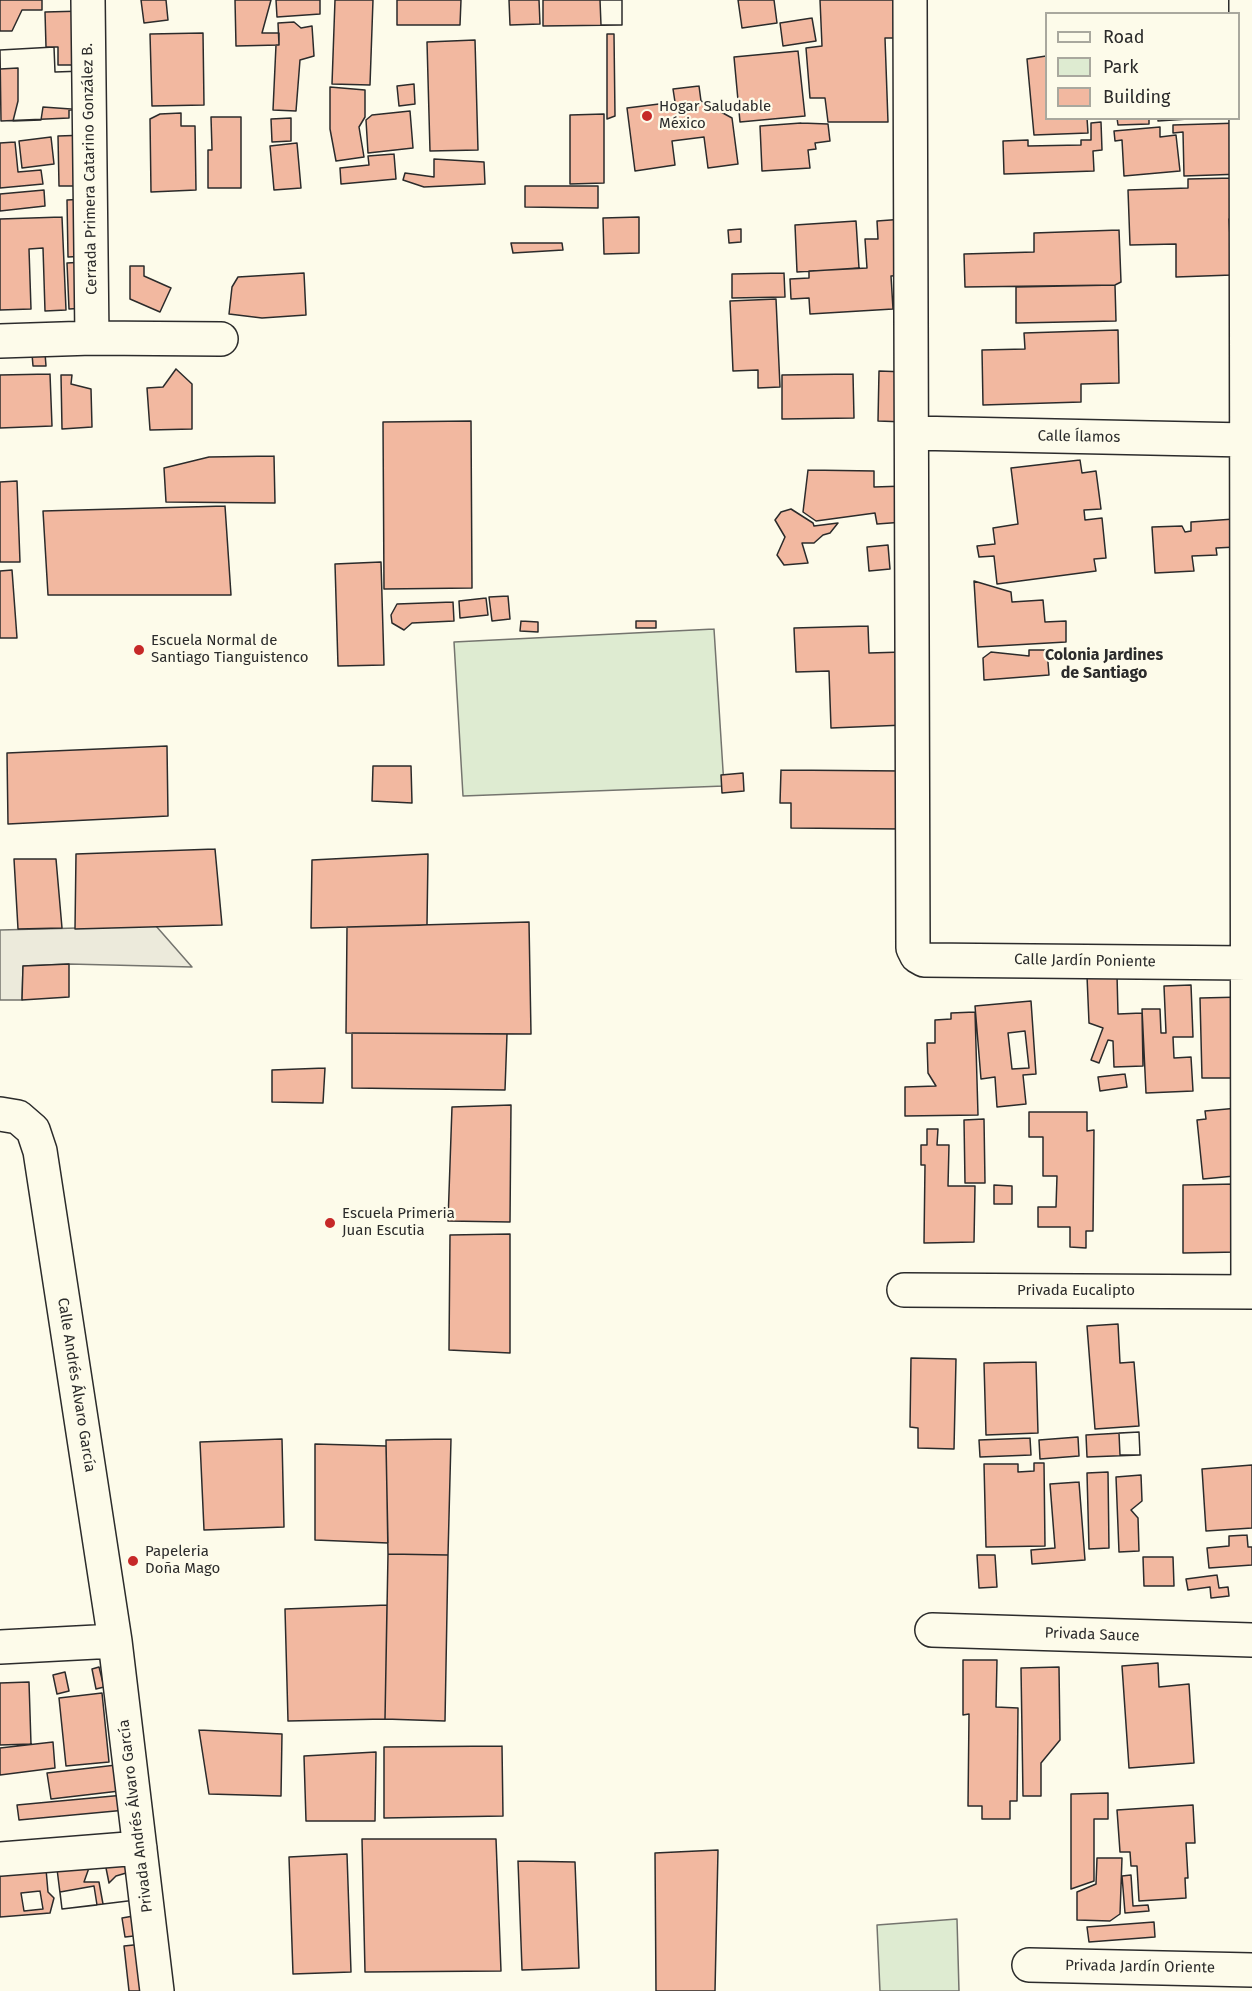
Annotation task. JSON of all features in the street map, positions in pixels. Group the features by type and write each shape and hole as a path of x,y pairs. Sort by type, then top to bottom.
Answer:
{"street":[{"name":"Cerrada Primera Catarino González B.","path":"88,0 92,338"},
{"path":"910,0 912,433"},
{"path":"1246,0 1249,251 1246,440 1250,1292"},
{"path":"0,341 92,338 221,339"},
{"name":"Calle Ílamos","path":"912,433 1246,440"},
{"name":"Calle Jardín Poniente","path":"912,433 913,948 917,956 924,960 1247,963"},
{"name":"Calle Andrés Álvaro García","path":"0,1114 18,1117 33,1130 40,1151 115,1641"},
{"name":"Privada Eucalipto","path":"904,1290 1250,1292"},
{"name":"Privada Sauce","path":"932,1630 1252,1640"},
{"path":"0,1647 115,1641"},
{"name":"Privada Andrés Álvaro García","path":"115,1641 157,1991"},
{"path":"0,1859 140,1848"},
{"name":"Privada Jardín Oriente","path":"1029,1965 1252,1970"}],"green space":[{"path":"714,629 724,786 463,796 454,642"},
{"path":"957,1919 959,1991 880,1991 877,1925"}],"shaded area":[{"path":"156,926 192,967 69,964 23,966 22,1000 0,1000 0,930"}],"building":[{"path":"0,0 42,0 42,10 22,10 12,31 0,31"},
{"path":"141,0 166,0 168,20 144,23"},
{"path":"235,0 271,0 262,33 279,33 279,45 236,46"},
{"path":"276,0 320,0 320,14 277,17"},
{"path":"335,0 373,0 370,85 332,84"},
{"path":"397,0 461,0 460,25 397,25"},
{"path":"509,0 539,0 540,24 510,25"},
{"path":"543,0 622,0 622,25 543,26"},
{"path":"600,0 622,0 622,25 601,25"},
{"path":"738,0 774,0 777,23 742,28"},
{"path":"820,0 905,0 903,38 885,38 888,122 828,122 825,98 810,98 806,48 822,46"},
{"path":"84,11 85,65 58,65 58,47 46,47 45,12"},
{"path":"812,18 816,41 783,46 780,23"},
{"path":"294,22 301,28 312,26 314,56 300,60 296,111 273,110 276,45 279,45 278,23"},
{"path":"203,33 204,105 152,106 150,34"},
{"path":"607,34 614,34 615,116 607,119"},
{"path":"475,40 478,150 430,151 427,42"},
{"path":"54,47 55,72 84,71 85,110 69,110 69,118 1,121 0,50"},
{"path":"54,47 55,72 84,71 85,110 43,107 41,120 13,121 18,101 18,68 0,69 0,50"},
{"path":"798,51 805,116 740,122 734,57"},
{"path":"1045,56 1045,120 1087,120 1088,133 1034,135 1027,59"},
{"path":"414,84 415,104 399,106 397,86"},
{"path":"699,86 701,101 732,118 738,164 708,168 704,137 672,141 675,165 635,171 627,108 675,102 673,89"},
{"path":"330,87 365,90 365,117 359,127 364,157 336,161 330,129"},
{"path":"410,111 413,148 368,153 366,120 372,115"},
{"path":"181,113 181,126 195,126 196,190 151,192 150,119 160,114"},
{"path":"604,114 604,183 570,184 570,115"},
{"path":"211,117 241,117 241,188 208,188 208,150 212,150"},
{"path":"291,118 291,141 272,142 271,119"},
{"path":"1117,120 1149,120 1149,124 1118,125"},
{"path":"1101,122 1102,150 1093,151 1094,171 1004,174 1003,141 1028,140 1028,146 1081,145 1081,140 1091,140 1091,123"},
{"path":"1240,123 1242,174 1184,176 1183,132 1173,133 1173,125"},
{"path":"828,124 830,141 815,143 816,149 808,150 810,168 762,171 760,126"},
{"path":"1160,127 1160,137 1176,135 1180,171 1124,176 1122,140 1115,141 1114,131"},
{"path":"88,135 88,186 59,186 58,136"},
{"path":"51,137 54,164 22,168 19,141"},
{"path":"15,142 18,172 41,170 43,184 0,188 0,143"},
{"path":"297,143 301,188 274,190 270,146"},
{"path":"394,154 396,179 341,184 340,168 369,165 368,156"},
{"path":"434,159 484,162 485,184 424,187 403,180 405,173 434,177"},
{"path":"1234,178 1243,218 1229,219 1232,275 1176,277 1176,244 1130,245 1128,190 1188,188 1188,179"},
{"path":"525,186 598,186 598,208 525,207"},
{"path":"44,190 45,206 0,211 0,194"},
{"path":"85,199 87,256 68,257 67,200"},
{"path":"62,217 66,310 45,311 43,248 29,249 31,309 0,310 0,219"},
{"path":"639,217 639,253 604,254 603,218"},
{"path":"904,219 908,275 891,276 893,309 810,314 809,298 791,299 790,279 809,278 809,271 867,268 865,239 878,239 877,221"},
{"path":"856,221 859,268 797,272 795,225"},
{"path":"741,229 741,242 729,243 728,230"},
{"path":"1119,230 1121,282 1115,285 965,287 964,254 1034,252 1034,233"},
{"path":"511,243 562,243 563,250 513,253"},
{"path":"85,262 87,308 69,309 67,263"},
{"path":"130,266 144,266 144,276 171,288 160,312 130,299"},
{"path":"304,273 306,315 262,318 229,314 232,287 238,277"},
{"path":"784,273 785,297 732,298 732,274"},
{"path":"1115,285 1116,321 1016,323 1016,287"},
{"path":"776,299 780,387 758,388 758,370 733,371 730,301"},
{"path":"1118,330 1119,383 1081,384 1081,402 983,405 982,350 1025,349 1024,333"},
{"path":"45,353 46,366 33,366 32,354"},
{"path":"176,369 192,384 192,429 150,430 147,388 163,387"},
{"path":"879,371 906,372 905,422 878,421"},
{"path":"50,374 52,426 0,428 0,375"},
{"path":"853,374 854,418 782,419 782,375"},
{"path":"61,375 72,375 71,384 91,389 92,427 62,429"},
{"path":"471,421 472,588 384,589 383,422"},
{"path":"274,456 275,503 166,502 164,468 209,457"},
{"path":"1080,460 1082,473 1096,471 1101,509 1084,510 1085,520 1102,518 1106,558 1094,559 1096,571 997,584 994,556 979,557 977,546 995,544 993,528 1018,524 1011,468"},
{"path":"808,470 874,471 874,487 905,486 904,522 877,524 875,513 816,521 803,512"},
{"path":"17,481 20,562 0,562 0,482"},
{"path":"225,506 231,595 48,595 43,511"},
{"path":"791,509 813,523 814,526 838,523 830,533 823,535 814,543 802,543 808,563 784,565 777,555 785,537 775,520 781,512"},
{"path":"1234,519 1236,547 1216,548 1217,555 1192,556 1194,571 1155,573 1152,527 1182,526 1185,532 1191,531 1191,522"},
{"path":"888,545 890,569 869,571 867,547"},
{"path":"381,562 384,665 338,666 335,564"},
{"path":"12,570 17,638 0,638 0,571"},
{"path":"974,581 1011,592 1012,602 1043,600 1045,622 1066,621 1066,642 978,647"},
{"path":"508,596 510,619 492,621 489,597"},
{"path":"486,598 488,615 460,618 459,601"},
{"path":"453,602 454,621 412,623 404,630 392,623 391,615 397,604"},
{"path":"521,621 538,622 538,632 520,631"},
{"path":"636,621 656,621 656,628 636,628"},
{"path":"868,626 869,653 903,652 905,725 831,728 829,671 796,672 794,628"},
{"path":"1029,650 1047,650 1049,675 984,680 983,658 991,652 1029,656"},
{"path":"167,746 168,816 8,824 7,753"},
{"path":"373,766 411,766 412,803 372,801"},
{"path":"781,770 903,771 902,829 791,828 791,803 780,803"},
{"path":"743,773 744,791 722,793 721,775"},
{"path":"215,849 222,925 75,929 76,854"},
{"path":"428,854 427,925 311,928 312,860"},
{"path":"14,859 56,859 62,928 18,929"},
{"path":"529,922 531,1034 346,1033 347,927"},
{"path":"69,964 69,997 22,1000 23,966"},
{"path":"1117,975 1118,1014 1142,1013 1143,1066 1114,1067 1113,1041 1108,1040 1099,1063 1091,1060 1103,1028 1089,1023 1087,976"},
{"path":"1191,985 1193,1037 1173,1037 1174,1058 1191,1057 1193,1091 1146,1093 1142,1009 1160,1009 1161,1033 1166,1033 1164,986"},
{"path":"1243,997 1244,1078 1202,1078 1200,998"},
{"path":"1031,1001 1036,1074 1023,1075 1026,1104 997,1107 995,1077 981,1079 975,1006"},
{"path":"975,1012 978,1115 905,1116 905,1087 936,1086 928,1073 927,1043 935,1043 935,1020 951,1019 951,1013"},
{"path":"1025,1031 1029,1068 1012,1069 1008,1033"},
{"path":"352,1033 507,1034 505,1090 352,1088"},
{"path":"325,1068 323,1103 272,1102 272,1070"},
{"path":"1125,1074 1127,1087 1100,1091 1098,1077"},
{"path":"511,1105 510,1222 448,1221 452,1107"},
{"path":"1238,1108 1245,1175 1203,1179 1197,1120 1206,1119 1205,1111"},
{"path":"1029,1112 1087,1112 1087,1131 1094,1130 1093,1231 1086,1231 1086,1248 1070,1247 1070,1227 1038,1227 1038,1207 1056,1207 1057,1176 1043,1176 1043,1137 1029,1137"},
{"path":"984,1119 985,1183 965,1183 964,1120"},
{"path":"927,1129 938,1129 937,1145 949,1145 948,1186 975,1186 974,1242 924,1243 925,1165 921,1165 921,1145 927,1145"},
{"path":"1237,1184 1238,1252 1183,1253 1183,1185"},
{"path":"994,1185 1012,1186 1012,1204 994,1204"},
{"path":"510,1234 510,1353 449,1350 450,1235"},
{"path":"1118,1324 1120,1363 1134,1362 1139,1426 1095,1429 1087,1326"},
{"path":"911,1358 956,1359 954,1449 918,1448 918,1428 910,1427"},
{"path":"1036,1362 1038,1433 986,1435 984,1363"},
{"path":"1139,1432 1140,1455 1087,1457 1086,1435"},
{"path":"1139,1432 1140,1455 1120,1455 1119,1433"},
{"path":"1078,1437 1079,1456 1040,1459 1039,1440"},
{"path":"1030,1438 1031,1455 980,1457 979,1440"},
{"path":"282,1439 284,1527 204,1530 200,1442"},
{"path":"451,1439 448,1555 388,1554 386,1440"},
{"path":"315,1444 386,1446 388,1543 315,1540"},
{"path":"1034,1463 1044,1463 1045,1546 986,1547 984,1464 1018,1464 1018,1472 1034,1471"},
{"path":"1252,1465 1252,1528 1206,1531 1202,1469"},
{"path":"1108,1472 1109,1548 1089,1549 1087,1473"},
{"path":"1141,1475 1142,1501 1131,1510 1138,1518 1139,1551 1119,1552 1116,1477"},
{"path":"1079,1482 1085,1560 1032,1564 1031,1550 1055,1548 1050,1484"},
{"path":"1247,1535 1248,1547 1252,1547 1252,1565 1209,1568 1207,1548 1229,1546 1229,1536"},
{"path":"388,1554 448,1555 445,1721 385,1719"},
{"path":"977,1555 995,1555 997,1587 979,1588"},
{"path":"1143,1557 1173,1557 1174,1586 1144,1586"},
{"path":"1217,1575 1219,1588 1228,1587 1229,1596 1211,1598 1210,1587 1188,1590 1186,1579"},
{"path":"387,1605 385,1719 288,1721 285,1609"},
{"path":"963,1660 997,1660 996,1707 1018,1708 1017,1801 1010,1801 1010,1819 982,1819 982,1806 968,1806 969,1714 963,1715"},
{"path":"1158,1663 1159,1687 1189,1684 1194,1763 1129,1768 1122,1666"},
{"path":"99,1667 104,1687 96,1689 92,1669"},
{"path":"1059,1667 1060,1740 1041,1763 1041,1796 1023,1796 1021,1668"},
{"path":"65,1672 69,1691 57,1694 53,1675"},
{"path":"29,1682 31,1744 0,1745 0,1683"},
{"path":"102,1693 109,1762 66,1766 59,1698"},
{"path":"199,1730 282,1734 281,1796 209,1794"},
{"path":"53,1742 55,1768 0,1775 0,1748"},
{"path":"502,1746 503,1816 384,1818 384,1747"},
{"path":"376,1752 375,1821 306,1821 304,1756"},
{"path":"125,1764 128,1790 51,1799 47,1773"},
{"path":"1108,1793 1108,1819 1094,1819 1094,1881 1071,1889 1071,1794"},
{"path":"124,1795 126,1810 19,1820 17,1805"},
{"path":"1193,1805 1195,1843 1186,1843 1188,1878 1185,1878 1186,1898 1139,1901 1137,1866 1131,1866 1130,1852 1120,1852 1117,1810"},
{"path":"362,1839 496,1839 501,1971 365,1972"},
{"path":"718,1850 715,1991 656,1991 655,1853"},
{"path":"347,1854 351,1972 293,1974 289,1857"},
{"path":"1097,1858 1122,1858 1120,1914 1110,1921 1077,1920 1077,1892 1096,1884"},
{"path":"132,1860 136,1900 62,1909 57,1869"},
{"path":"518,1861 575,1862 579,1968 522,1970"},
{"path":"105,1863 109,1883 116,1876 133,1871 136,1900 103,1904 99,1882 84,1882 90,1865"},
{"path":"46,1869 48,1892 54,1898 50,1913 0,1917 0,1873"},
{"path":"1131,1875 1133,1906 1148,1905 1149,1911 1125,1913 1122,1876"},
{"path":"94,1886 97,1905 62,1909 60,1892"},
{"path":"40,1891 43,1909 24,1911 21,1893"},
{"path":"139,1915 143,1935 125,1937 122,1918"},
{"path":"1154,1922 1155,1937 1089,1942 1087,1927"},
{"path":"143,1944 149,1991 129,1991 124,1946"}],"place":[{"name":"Hogar Saludable México","path":"647,116"},
{"name":"Escuela Normal de Santiago Tianguistenco","path":"139,650"},
{"name":"Escuela Primeria Juan Escutia","path":"330,1223"},
{"name":"Papeleria Doña Mago","path":"133,1561"}],"district":[{"name":"Colonia Jardines de Santiago","path":"1104,665"}]}
